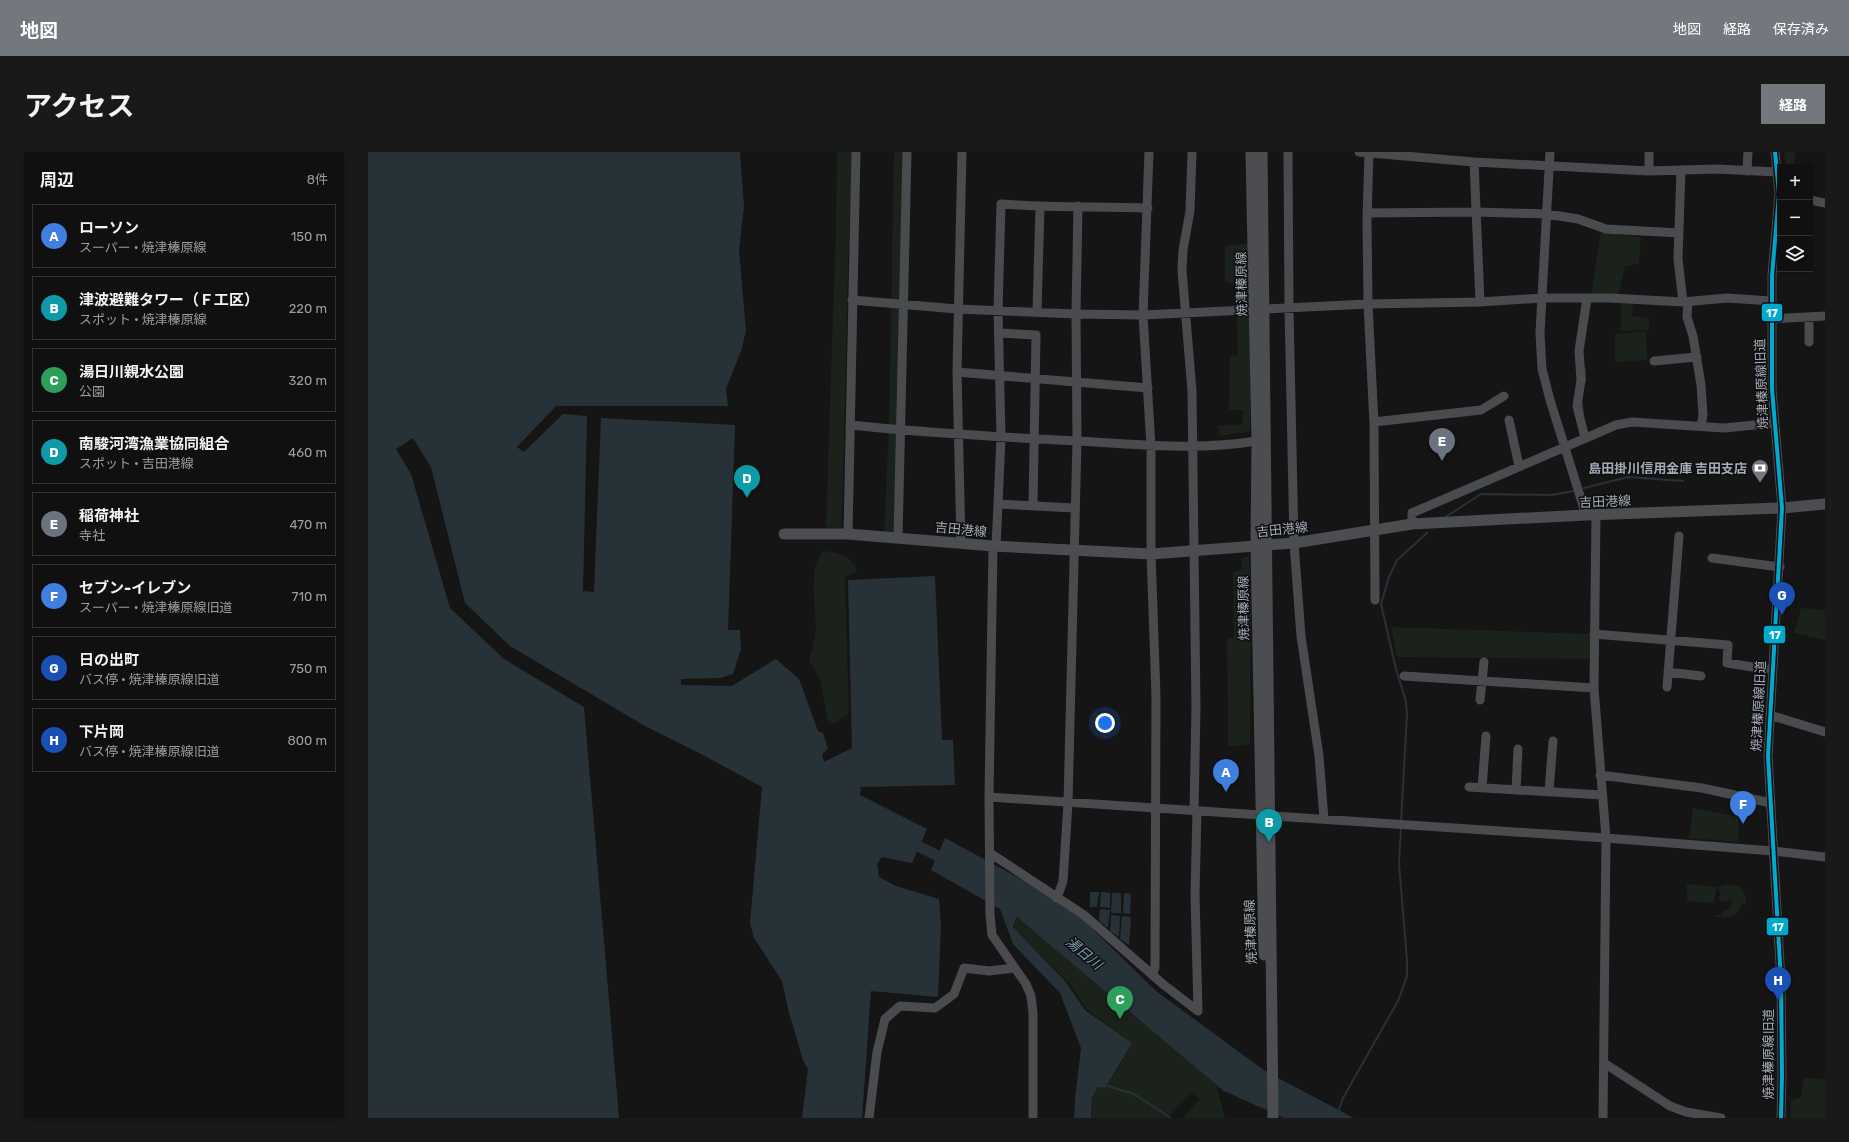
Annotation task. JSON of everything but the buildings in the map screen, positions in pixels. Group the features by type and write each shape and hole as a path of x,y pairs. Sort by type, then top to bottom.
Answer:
{"main road":[{"name":"焼津榛原線","path":"1251,152 1260,310 1261,545 1266,816 1263,935 1272,1064 1273,1118"},
{"name":"焼津榛原線","path":"1261,545 1257,441 1262,152"},
{"name":"吉田港線","path":"784,534 848,534 994,547 1151,554 1294,543 1412,524 1591,515 1782,508 1825,504"}],"street":[{"path":"848,534 856,152"},
{"path":"898,538 907,152"},
{"path":"961,543 957,309 962,152"},
{"path":"1150,152 1144,315 1151,447 1151,554 1156,696 1155,968 1152,975"},
{"path":"990,854 1084,915 1152,975 1198,1012 1195,894 1196,708 1192,391 1185,314 1182,257 1190,211 1192,152"},
{"path":"1288,152 1289,308 1294,543 1301,636 1319,756 1324,819"},
{"path":"1359,152 1469,158 1549,166 1649,171 1681,170 1777,172"},
{"path":"1369,152 1367,213 1368,304 1374,422 1376,529 1375,600"},
{"path":"1550,152 1548,214 1540,333 1542,369 1550,400 1591,515 1594,688 1606,838 1603,1118"},
{"path":"1649,152 1649,171"},
{"path":"1747,171 1748,152"},
{"name":"焼津榛原線旧道","path":"1775,152 1777,172"},
{"path":"1469,158 1476,212 1480,302"},
{"path":"1681,170 1678,259 1686,302 1687,317 1693,336 1697,357 1703,415 1701,426"},
{"name":"焼津榛原線旧道","path":"1779,200 1772,276 1771,319 1775,423 1782,508 1780,567 1772,670 1768,756 1781,981 1782,1075 1780,1118"},
{"path":"1813,200 1825,202"},
{"path":"1033,1118 1034,1013 1031,996 1026,984 992,935 990,914 989,797 994,547 998,504 1001,436 998,310 1001,204 1040,207 1078,206 1148,208"},
{"path":"1057,898 1063,881 1068,803 1074,508 1077,441 1076,314 1078,206"},
{"path":"1037,312 1040,207"},
{"path":"1367,213 1476,212 1548,214 1578,218 1606,229 1678,233"},
{"path":"852,300 957,309 1144,315 1368,304 1480,302 1542,298 1587,298 1686,302 1727,298 1771,301"},
{"path":"1585,438 1577,406 1581,380 1580,351 1587,298"},
{"path":"1771,319 1825,316"},
{"path":"1809,317 1809,342"},
{"path":"999,333 1036,335 1033,505"},
{"path":"1654,362 1697,357"},
{"path":"957,372 1148,388"},
{"path":"1374,422 1481,410 1504,396"},
{"path":"1509,420 1519,466"},
{"path":"1412,524 1412,513 1616,425 1632,422 1724,428 1775,423"},
{"path":"850,425 900,430 1151,447 1230,446 1257,441"},
{"path":"998,504 1074,508"},
{"path":"1667,687 1679,536"},
{"path":"1712,558 1780,567"},
{"path":"1594,634 1672,639 1728,645 1727,663 1772,670"},
{"path":"1480,700 1484,662"},
{"path":"1668,672 1701,676"},
{"path":"1404,676 1594,688"},
{"path":"1770,715 1825,730"},
{"path":"1482,788 1486,736"},
{"path":"1550,791 1553,741"},
{"path":"1516,790 1518,749"},
{"path":"1600,775 1702,788 1771,803"},
{"path":"1469,787 1602,795"},
{"path":"989,797 1606,838 1773,851 1825,857"},
{"path":"869,1118 877,1052 885,1019 900,1006 935,1008 954,994 964,968 989,971 1014,968"},
{"path":"1604,1063 1670,1106 1686,1112 1721,1118"}],"shaded area":[{"path":"837,152 853,152 850,199 841,529 826,527"},
{"path":"894,152 907,152 898,538 884,537 889,424"},
{"path":"1784,152 1796,152 1794,164 1786,164"},
{"path":"1601,231 1641,237 1639,264 1625,266 1618,296 1591,296"},
{"path":"1250,243 1250,307 1237,307 1238,287 1225,282 1225,246"},
{"path":"1621,303 1633,303 1632,316 1649,318 1649,330 1621,331"},
{"path":"1237,316 1251,316 1250,431 1220,436 1218,426 1242,424 1243,410 1229,410 1230,356 1238,355"},
{"path":"1646,331 1647,360 1615,362 1615,334"},
{"path":"824,551 844,556 852,562 857,571 845,578 849,714 832,724 828,722 820,678 809,661 815,639 816,627 814,592 815,568 818,559"},
{"path":"1249,556 1251,598 1250,744 1228,747 1227,638 1234,638 1233,573 1242,569 1241,558"},
{"path":"1801,608 1825,610 1825,640 1794,633"},
{"path":"1391,627 1592,634 1592,659 1397,657"},
{"path":"1693,808 1739,817 1738,842 1689,838"},
{"path":"1687,884 1716,887 1714,903 1687,901"},
{"path":"1724,884 1740,886 1746,898 1746,904 1742,905 1737,913 1730,917 1721,918 1712,916 1722,915 1725,909 1728,910 1731,905 1732,899 1721,902 1718,898 1721,894 1718,888"},
{"path":"1017,917 1215,1080 1225,1118 1183,1118 1200,1099 1193,1092 1167,1118 1091,1118 1093,1094 1097,1086 1106,1088 1132,1043 1086,1009 1071,985 1014,928"},
{"path":"1804,1078 1825,1079 1825,1118 1790,1118 1791,1101 1801,1097"}],"water":[{"path":"368,152 740,152 744,206 739,251 746,331 741,351 726,389 728,406 556,406 517,447 524,452 563,414 587,416 583,591 594,592 601,418 735,425 728,630 740,630 741,649 733,674 720,678 681,679 681,685 732,686 776,659 799,679 818,731 823,733 828,749 822,754 824,762 852,748 848,580 935,576 942,740 953,740 955,785 861,787 860,795 927,829 912,863 882,857 877,864 879,877 896,886 939,899 941,925 938,997 871,991 862,1118 802,1118 808,1069 803,1060 788,1009 782,981 754,938 750,923 762,787 645,726 510,646 465,603 431,467 413,438 396,449 411,474 450,608 504,659 584,707 619,1118 368,1118"},
{"path":"945,838 1067,904 1156,991 1265,1071 1354,1118 1284,1118 1224,1091 1017,917 1013,927 1065,981 1085,1010 1132,1043 1105,1088 1097,1087 1092,1098 1091,1118 1074,1118 1081,1048 1060,993 1013,944 1000,909 931,870"},
{"path":"1090,892 1099,892 1097,907 1090,907"},
{"path":"1101,892 1110,893 1110,908 1100,907"},
{"path":"1112,893 1121,893 1121,913 1111,913"},
{"path":"1124,893 1131,894 1130,914 1123,913"},
{"path":"1100,909 1110,910 1108,928 1099,921"},
{"path":"1111,915 1120,916 1119,937 1110,931"},
{"path":"1122,916 1131,917 1129,945 1120,939"}],"waterway":[{"path":"1585,368 1585,381"},
{"path":"1582,403 1583,413"},
{"path":"1584,488 1628,477 1683,481"},
{"path":"1444,518 1481,494 1552,495 1573,491"},
{"path":"1401,821 1407,714 1406,702 1396,669 1381,604 1389,577 1397,560 1427,533"},
{"path":"1338,1112 1343,1098 1398,1001 1407,976 1399,863 1401,828"},
{"name":"湯日川","path":"920,847 950,862"},
{"path":"1104,1085 1134,1094 1171,1118"}],"transit line":[{"name":"17","path":"1775,152 1779,194 1772,276 1772,389 1782,508 1768,756 1781,981 1781,1118"}],"place":[{"name":"稲荷神社","path":"1442,461"},
{"name":"島田掛川信用金庫 吉田支店","path":"1760,483"},
{"name":"南駿河湾漁業協同組合","path":"747,498"},
{"name":"日の出町","path":"1782,615"},
{"name":"ローソン","path":"1226,792"},
{"name":"セブン-イレブン","path":"1743,824"},
{"name":"津波避難タワー（Ｆ工区）","path":"1269,842"},
{"name":"下片岡","path":"1778,1000"},
{"name":"湯日川親水公園","path":"1120,1019"}]}
